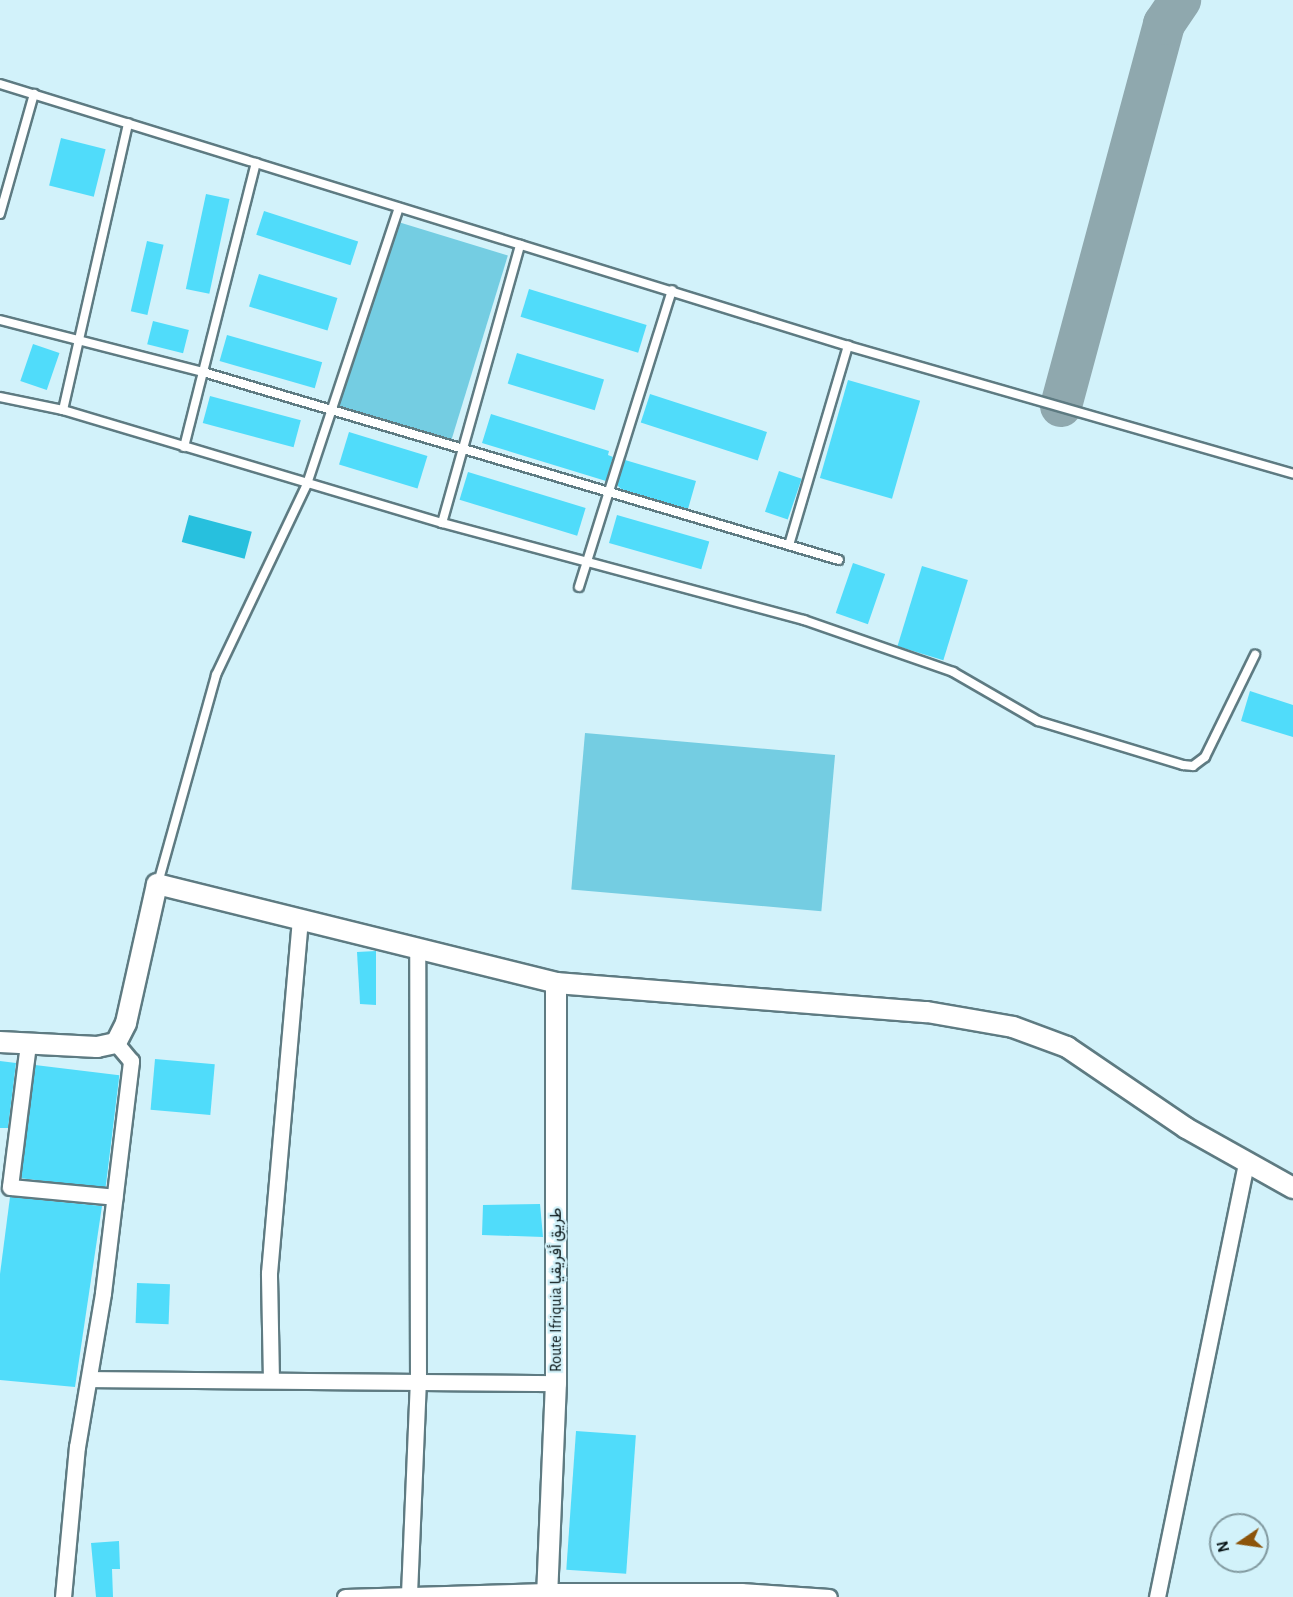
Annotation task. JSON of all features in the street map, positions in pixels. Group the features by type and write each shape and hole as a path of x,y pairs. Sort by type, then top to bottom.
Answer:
{"street":[{"path":"116,1043 126,1023 158,884 556,983 927,1012 1012,1027 1067,1047 1246,1163 1293,1188"},
{"path":"271,1380 269,1273 300,920"},
{"path":"410,1594 418,1380 417,949"},
{"name":"Route Ifriquia طريق أفريقيا","path":"547,1594 556,1383 556,983"},
{"path":"0,1042 97,1047 116,1043"},
{"path":"63,1597 77,1447 115,1197 131,1061 116,1043"},
{"path":"28,1044 10,1187 115,1197"},
{"path":"1157,1597 1246,1163"},
{"path":"89,1379 418,1380 556,1383"},
{"path":"345,1597 410,1594 712,1594 829,1597"}],"lane":[{"path":"0,84 848,346 1293,474"},
{"path":"0,214 34,94"},
{"path":"63,411 128,123"},
{"path":"184,447 256,163"},
{"path":"158,884 216,675 307,484 399,208"},
{"path":"442,524 520,245"},
{"path":"579,587 672,290"},
{"path":"0,320 79,338 203,372 839,560"},
{"path":"789,545 848,346"},
{"path":"0,397 63,411 442,524 587,560 804,620 953,672 1038,721 1188,766 1205,757 1256,655"}],"shaded area":[{"path":"395,221 508,255 450,445 337,410"},
{"path":"189,515 252,532 245,559 182,542"},
{"path":"585,733 835,755 821,911 571,889"}],"building":[{"path":"61,138 106,149 94,197 49,186"},
{"path":"206,194 229,199 209,294 186,289"},
{"path":"264,211 358,242 350,265 256,235"},
{"path":"147,241 164,245 147,315 131,311"},
{"path":"259,274 337,298 327,330 249,307"},
{"path":"529,289 647,325 638,353 521,317"},
{"path":"153,321 189,330 183,353 147,344"},
{"path":"227,335 322,362 315,388 220,361"},
{"path":"33,344 59,353 47,390 20,381"},
{"path":"517,353 604,380 595,410 508,384"},
{"path":"848,380 920,401 892,499 820,478"},
{"path":"650,394 767,432 758,461 641,423"},
{"path":"210,396 301,420 294,447 203,423"},
{"path":"491,414 609,451 608,455 613,457 606,481 482,443"},
{"path":"349,432 427,456 417,488 339,465"},
{"path":"625,460 696,481 688,509 621,489 617,485"},
{"path":"779,471 802,479 788,519 765,512"},
{"path":"468,472 586,508 577,536 460,500"},
{"path":"617,515 709,541 701,569 609,543"},
{"path":"853,563 885,574 868,624 836,613"},
{"path":"922,566 968,580 943,660 897,646"},
{"path":"1250,691 1293,705 1293,737 1241,721"},
{"path":"376,951 376,1005 360,1004 357,952"},
{"path":"155,1059 215,1064 210,1115 151,1110"},
{"path":"0,1061 16,1063 8,1128 0,1128"},
{"path":"35,1065 119,1075 105,1189 21,1178"},
{"path":"10,1197 102,1206 75,1387 0,1380 0,1274"},
{"path":"540,1204 543,1237 482,1235 483,1205"},
{"path":"137,1283 170,1284 169,1324 136,1323"},
{"path":"576,1431 636,1435 626,1574 566,1570"},
{"path":"119,1541 120,1569 112,1569 113,1597 96,1597 91,1543"}],"taxiway":[{"path":"1061,406 1164,24 1180,0"}]}
